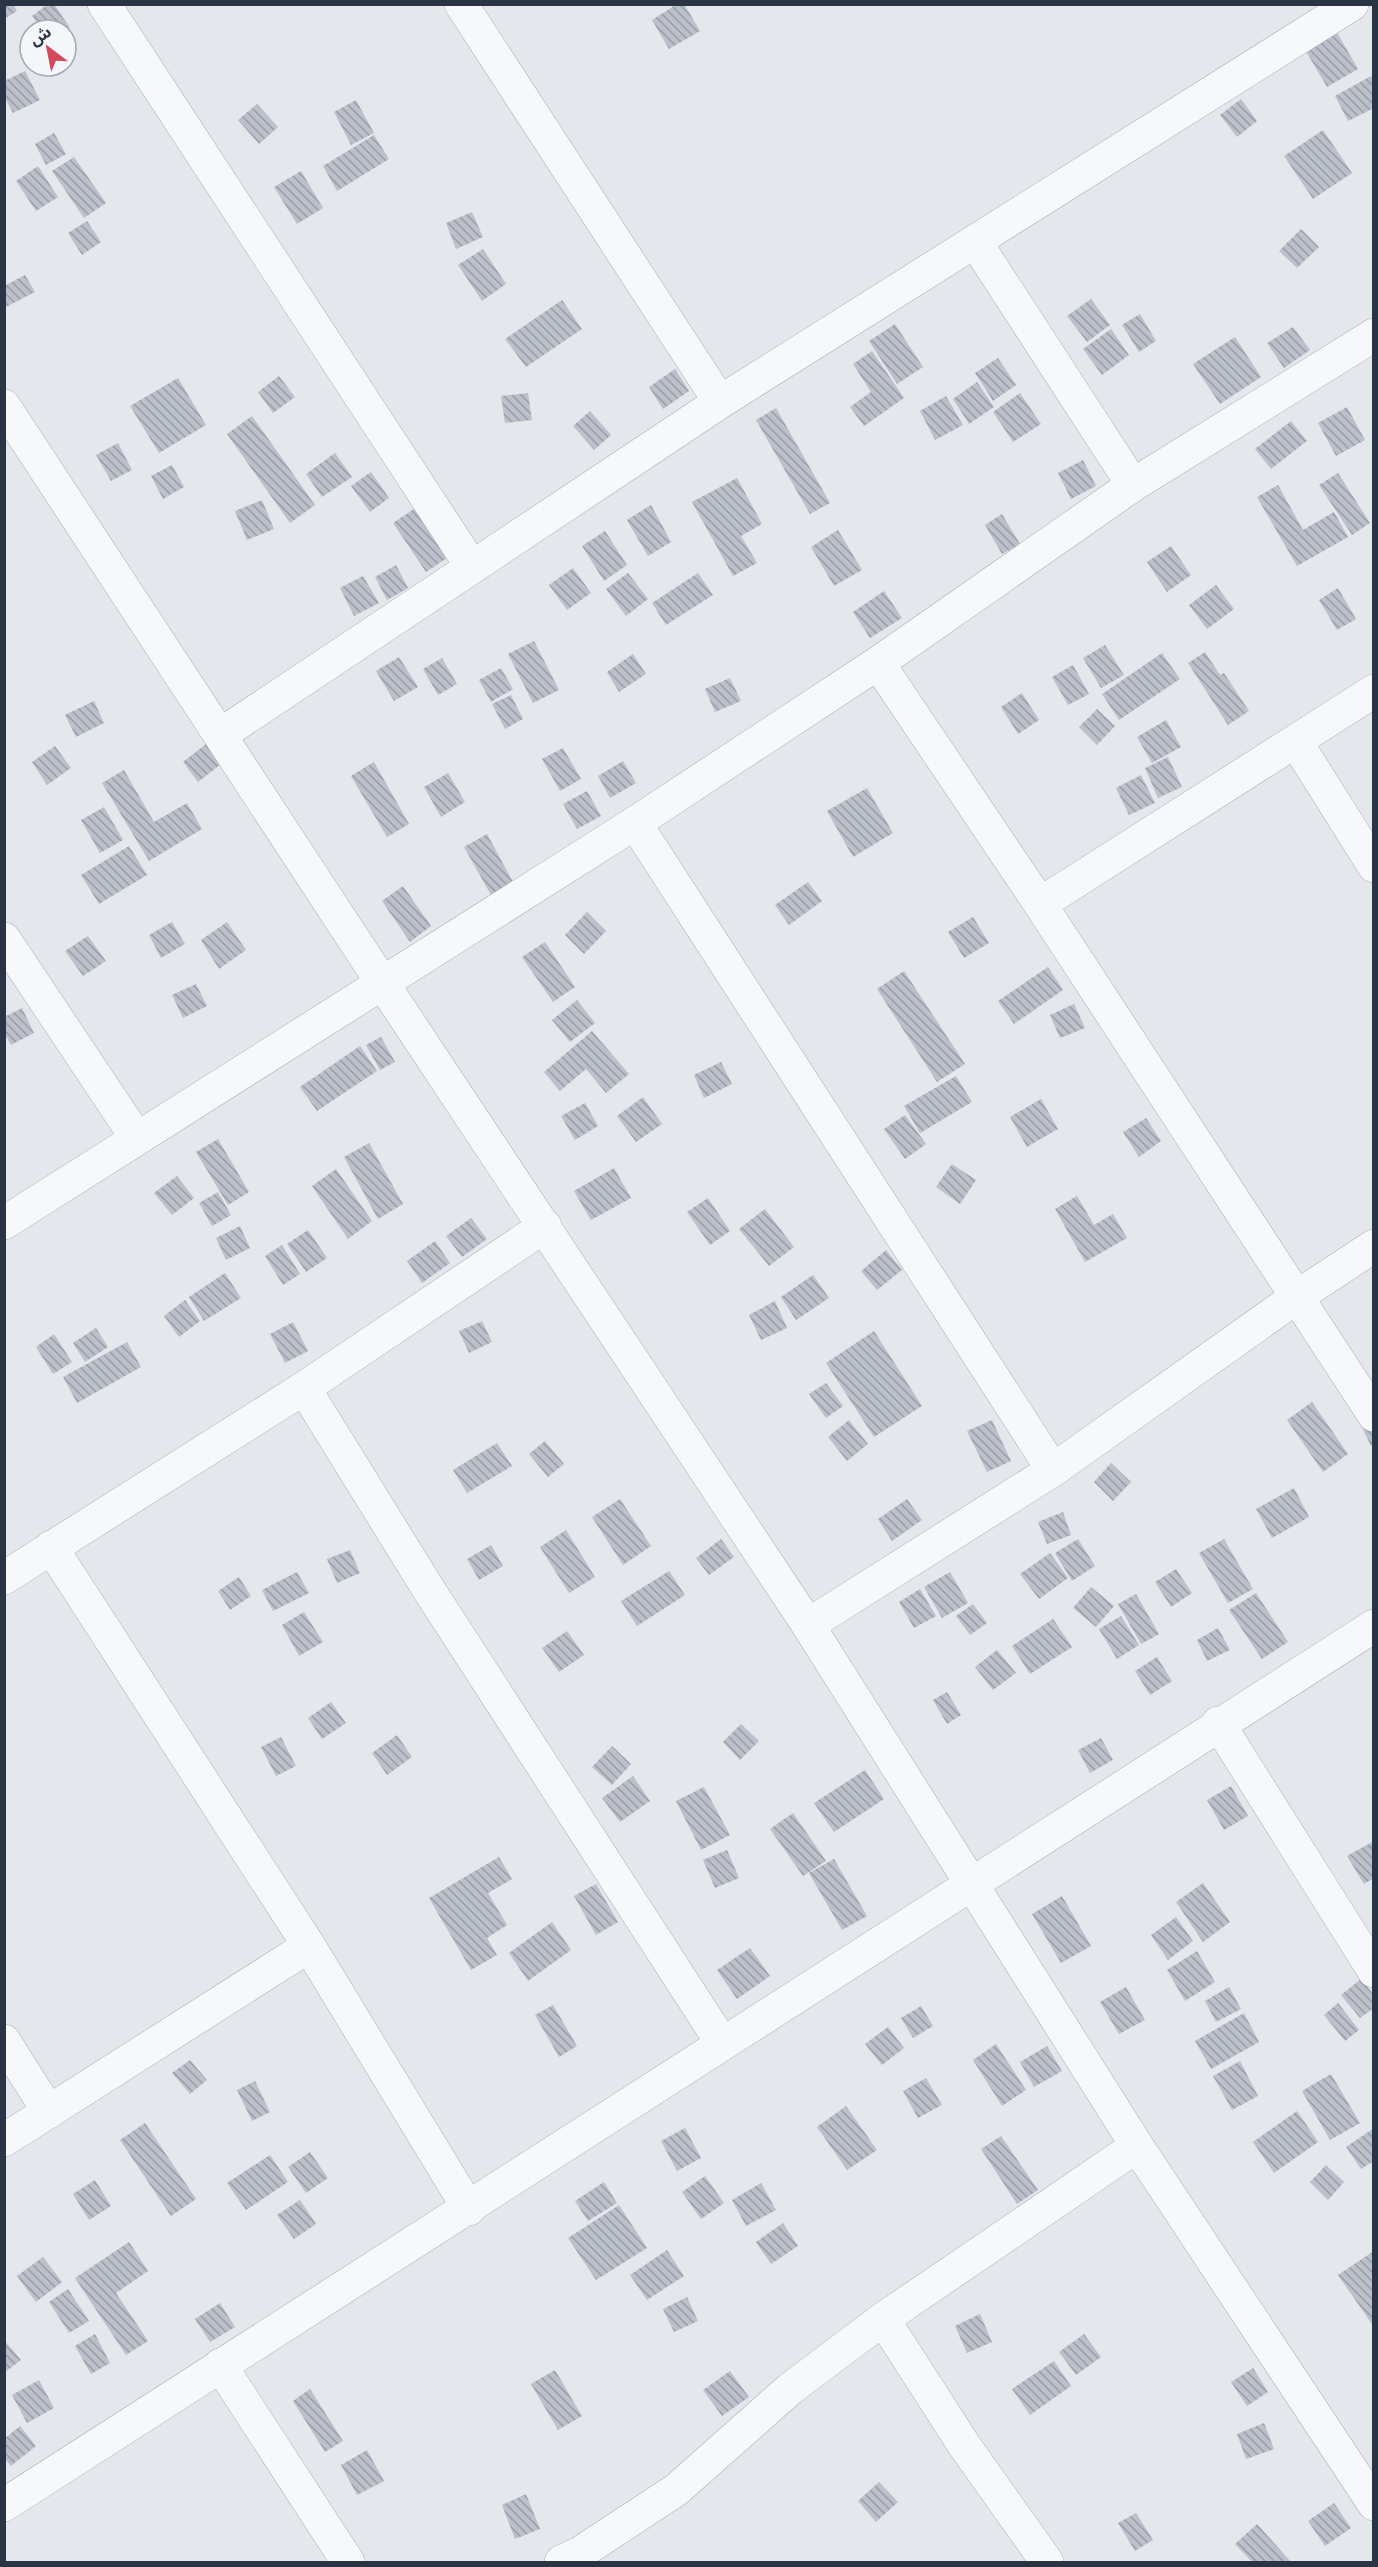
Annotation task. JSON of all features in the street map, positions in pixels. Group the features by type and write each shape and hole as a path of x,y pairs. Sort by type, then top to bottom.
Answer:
{"street":[{"path":"104,4 472,567"},
{"path":"460,4 720,402"},
{"path":"220,735 720,402 976,243 1352,4"},
{"path":"976,243 1133,485"},
{"path":"4,1223 136,1137 383,984 634,823 878,663 1133,485 1374,335"},
{"path":"4,405 383,984 808,1625 970,1885 1137,2146 1374,2504"},
{"path":"878,663 1040,904 1374,1415"},
{"path":"1040,904 1374,691"},
{"path":"1296,742 1374,866"},
{"path":"634,823 1053,1470"},
{"path":"4,939 136,1137"},
{"path":"4,1578 304,1388 545,1226"},
{"path":"808,1625 1053,1470 1298,1296 1374,1246"},
{"path":"304,1388 429,1590 722,2043"},
{"path":"51,1547 309,1946 469,2209"},
{"path":"4,2505 469,2209 722,2043 1374,1626"},
{"path":"1218,1724 1374,1971"},
{"path":"4,2140 309,1946"},
{"path":"4,2041 49,2112"},
{"path":"561,2562 580,2553 676,2490 790,2389 883,2319 1137,2146"},
{"path":"883,2319 964,2445 1047,2562"},
{"path":"220,2366 348,2562"}],"building":[{"path":"4,4 13,4 17,11 4,19"},
{"path":"48,4 54,4 63,18 33,18 32,16"},
{"path":"677,4 684,4 700,31 669,49 652,20"},
{"path":"1335,29 1358,69 1327,87 1304,48"},
{"path":"18,74 18,78 29,78 40,100 13,113 4,96 4,81"},
{"path":"1371,76 1374,81 1374,108 1348,121 1335,96"},
{"path":"1241,99 1257,121 1237,137 1220,115"},
{"path":"356,100 374,133 351,145 334,112"},
{"path":"257,104 278,127 259,144 238,120"},
{"path":"1323,130 1352,173 1313,199 1284,156"},
{"path":"54,133 66,154 46,165 35,144"},
{"path":"374,135 389,159 337,191 323,166"},
{"path":"74,157 106,203 84,218 52,171"},
{"path":"38,166 58,197 36,211 16,181"},
{"path":"301,171 323,208 297,224 274,187"},
{"path":"472,212 483,237 456,249 446,223"},
{"path":"87,221 101,242 82,255 68,233"},
{"path":"1301,229 1319,247 1297,268 1279,251"},
{"path":"483,249 506,284 482,301 458,265"},
{"path":"25,275 35,292 4,308 4,286"},
{"path":"1091,299 1110,325 1087,342 1067,316"},
{"path":"562,300 582,329 526,367 505,339"},
{"path":"1140,314 1156,341 1139,352 1122,325"},
{"path":"895,324 923,367 897,384 869,341"},
{"path":"1293,327 1310,350 1284,368 1267,343"},
{"path":"1111,329 1129,355 1102,375 1083,349"},
{"path":"1235,337 1261,377 1220,404 1193,364"},
{"path":"872,351 904,398 864,426 850,407 871,392 853,364"},
{"path":"998,358 1016,385 993,401 975,373"},
{"path":"675,369 689,391 663,409 649,387"},
{"path":"279,376 295,397 273,413 258,392"},
{"path":"178,378 206,425 159,453 130,406"},
{"path":"977,382 994,407 969,424 953,399"},
{"path":"528,393 532,420 505,423 501,396"},
{"path":"1020,393 1041,424 1013,442 993,412"},
{"path":"946,396 963,425 935,440 920,411"},
{"path":"1347,407 1365,440 1336,456 1318,423"},
{"path":"776,408 830,503 810,514 756,420"},
{"path":"590,411 611,435 594,450 573,426"},
{"path":"252,416 315,505 290,523 227,434"},
{"path":"1291,421 1307,441 1271,469 1255,449"},
{"path":"118,443 132,470 111,481 96,455"},
{"path":"335,453 352,477 322,497 306,474"},
{"path":"1083,460 1096,486 1071,499 1058,473"},
{"path":"172,465 184,487 163,499 151,476"},
{"path":"371,472 389,498 370,512 351,486"},
{"path":"1338,473 1370,523 1352,535 1319,485"},
{"path":"737,478 762,524 741,536 757,563 733,576 692,502"},
{"path":"1278,485 1303,530 1334,512 1348,537 1297,566 1257,497"},
{"path":"262,500 274,529 247,540 235,511"},
{"path":"651,505 671,542 648,556 627,520"},
{"path":"414,509 447,558 426,572 393,523"},
{"path":"1002,514 1020,544 1002,554 985,525"},
{"path":"838,530 862,570 834,586 811,547"},
{"path":"605,531 627,565 604,581 582,546"},
{"path":"1171,546 1191,575 1167,592 1147,562"},
{"path":"396,565 408,588 387,600 375,577"},
{"path":"573,568 591,593 567,610 549,585"},
{"path":"628,573 648,599 626,616 606,589"},
{"path":"698,573 713,595 666,625 652,603"},
{"path":"363,576 379,603 354,616 340,588"},
{"path":"1216,585 1234,609 1207,629 1189,605"},
{"path":"1338,588 1356,619 1337,630 1319,600"},
{"path":"884,591 902,618 870,638 853,612"},
{"path":"534,641 559,690 533,703 508,654"},
{"path":"1105,645 1124,675 1101,688 1083,658"},
{"path":"1205,652 1220,675 1224,673 1249,711 1228,725 1188,663"},
{"path":"1162,653 1180,679 1119,720 1102,694"},
{"path":"633,654 646,674 619,692 607,672"},
{"path":"399,657 418,687 394,701 376,671"},
{"path":"442,658 457,684 438,695 423,669"},
{"path":"1073,665 1089,694 1068,705 1052,677"},
{"path":"501,668 513,689 491,702 479,680"},
{"path":"730,678 741,701 715,712 705,689"},
{"path":"1022,693 1039,720 1018,734 1001,707"},
{"path":"511,695 523,719 505,729 492,704"},
{"path":"94,701 104,723 76,737 65,715"},
{"path":"1097,709 1115,726 1097,745 1079,727"},
{"path":"1166,720 1181,747 1152,763 1137,737"},
{"path":"206,744 221,764 198,782 183,762"},
{"path":"55,746 71,768 47,785 32,762"},
{"path":"563,748 581,779 560,791 542,759"},
{"path":"1168,757 1182,787 1158,798 1145,768"},
{"path":"623,761 636,783 610,798 598,776"},
{"path":"374,762 409,824 387,837 351,776"},
{"path":"124,770 154,822 187,803 202,829 149,861 102,783"},
{"path":"448,773 465,802 441,817 424,787"},
{"path":"1141,775 1155,803 1129,815 1116,788"},
{"path":"867,788 893,833 853,857 827,811"},
{"path":"587,791 601,816 577,829 563,804"},
{"path":"104,807 123,840 100,853 81,820"},
{"path":"487,834 513,882 491,895 464,847"},
{"path":"129,846 147,875 99,904 81,875"},
{"path":"808,882 822,901 789,925 775,905"},
{"path":"403,886 431,926 410,942 382,901"},
{"path":"587,912 606,931 584,954 565,935"},
{"path":"973,917 989,943 964,958 948,932"},
{"path":"172,922 185,944 161,958 149,935"},
{"path":"227,922 246,950 219,969 201,940"},
{"path":"88,936 106,961 83,976 65,951"},
{"path":"545,942 575,987 553,1002 522,957"},
{"path":"1048,967 1063,990 1014,1024 998,1001"},
{"path":"904,971 965,1064 937,1082 877,989"},
{"path":"196,984 207,1006 183,1018 172,995"},
{"path":"577,1000 595,1023 570,1042 552,1020"},
{"path":"1074,1004 1085,1028 1060,1038 1050,1015"},
{"path":"22,1008 34,1033 11,1045 4,1033 4,1017"},
{"path":"592,1031 629,1074 606,1093 586,1069 560,1091 544,1072"},
{"path":"381,1037 395,1062 380,1070 366,1045"},
{"path":"360,1046 377,1071 317,1111 300,1087"},
{"path":"721,1062 732,1084 704,1098 694,1075"},
{"path":"956,1076 972,1102 920,1133 904,1106"},
{"path":"643,1097 662,1124 636,1142 617,1116"},
{"path":"1041,1099 1058,1129 1027,1147 1010,1117"},
{"path":"585,1103 598,1126 575,1140 561,1116"},
{"path":"905,1115 926,1144 905,1159 884,1129"},
{"path":"1146,1118 1161,1141 1139,1157 1123,1132"},
{"path":"218,1139 249,1192 228,1205 196,1152"},
{"path":"369,1143 403,1204 378,1219 344,1157"},
{"path":"952,1164 976,1180 960,1204 936,1187"},
{"path":"614,1168 631,1198 591,1220 574,1191"},
{"path":"336,1169 372,1221 348,1239 312,1186"},
{"path":"177,1176 194,1198 172,1215 154,1193"},
{"path":"218,1192 231,1215 212,1226 199,1203"},
{"path":"1077,1196 1094,1225 1113,1214 1127,1238 1085,1262 1055,1209"},
{"path":"708,1198 730,1231 710,1245 687,1212"},
{"path":"765,1209 794,1247 769,1266 739,1229"},
{"path":"471,1218 487,1239 462,1257 446,1236"},
{"path":"240,1226 250,1248 226,1260 216,1238"},
{"path":"308,1230 327,1258 306,1272 287,1244"},
{"path":"435,1241 450,1263 422,1283 407,1261"},
{"path":"282,1245 300,1274 283,1285 265,1256"},
{"path":"886,1250 902,1270 877,1290 861,1271"},
{"path":"225,1273 241,1298 204,1321 189,1297"},
{"path":"813,1275 829,1298 796,1320 781,1297"},
{"path":"185,1300 200,1321 179,1337 164,1316"},
{"path":"775,1301 787,1328 761,1340 749,1315"},
{"path":"482,1321 492,1342 469,1353 459,1331"},
{"path":"293,1322 308,1351 285,1363 270,1334"},
{"path":"96,1328 108,1347 85,1362 73,1343"},
{"path":"874,1331 922,1406 874,1437 826,1363"},
{"path":"54,1334 72,1362 53,1374 36,1347"},
{"path":"127,1342 141,1367 77,1403 63,1377"},
{"path":"826,1383 843,1406 826,1418 809,1394"},
{"path":"1312,1402 1348,1454 1323,1472 1287,1420"},
{"path":"1374,1414 1374,1444 1371,1446 1359,1421"},
{"path":"849,1420 868,1444 847,1461 828,1437"},
{"path":"992,1420 1011,1461 987,1472 967,1431"},
{"path":"545,1441 564,1464 548,1477 529,1454"},
{"path":"497,1443 512,1466 467,1493 453,1470"},
{"path":"1111,1463 1131,1482 1113,1501 1094,1482"},
{"path":"1294,1488 1309,1517 1272,1538 1256,1509"},
{"path":"620,1499 651,1546 623,1565 592,1517"},
{"path":"907,1499 922,1520 892,1541 878,1519"},
{"path":"1063,1512 1071,1535 1047,1544 1038,1522"},
{"path":"566,1530 595,1577 569,1593 540,1547"},
{"path":"721,1539 734,1557 709,1575 696,1558"},
{"path":"1078,1539 1095,1566 1072,1581 1055,1553"},
{"path":"1224,1539 1253,1589 1228,1603 1199,1553"},
{"path":"491,1545 503,1566 479,1580 467,1559"},
{"path":"350,1550 360,1573 337,1583 327,1559"},
{"path":"1050,1553 1068,1578 1039,1599 1020,1574"},
{"path":"1176,1569 1192,1593 1171,1607 1155,1582"},
{"path":"669,1571 685,1595 637,1626 621,1601"},
{"path":"297,1572 309,1593 273,1611 262,1590"},
{"path":"950,1572 968,1603 942,1618 924,1587"},
{"path":"239,1577 251,1596 230,1610 218,1591"},
{"path":"1091,1587 1114,1606 1096,1627 1073,1608"},
{"path":"920,1589 936,1616 914,1628 899,1602"},
{"path":"1256,1593 1288,1642 1262,1659 1229,1610"},
{"path":"1136,1594 1159,1634 1141,1644 1118,1604"},
{"path":"973,1604 987,1623 970,1635 956,1616"},
{"path":"304,1612 323,1642 299,1656 282,1625"},
{"path":"1121,1616 1139,1645 1117,1659 1099,1629"},
{"path":"1053,1619 1072,1647 1030,1674 1012,1646"},
{"path":"1218,1628 1230,1650 1207,1661 1197,1640"},
{"path":"567,1631 584,1655 559,1672 542,1648"},
{"path":"997,1650 1016,1673 993,1690 975,1667"},
{"path":"1157,1657 1172,1681 1150,1695 1135,1671"},
{"path":"947,1692 961,1715 947,1724 933,1700"},
{"path":"331,1702 346,1723 322,1739 308,1718"},
{"path":"741,1724 759,1741 740,1760 723,1742"},
{"path":"397,1735 412,1757 387,1775 372,1753"},
{"path":"281,1737 296,1766 276,1776 261,1747"},
{"path":"1101,1738 1113,1760 1090,1773 1078,1750"},
{"path":"612,1746 631,1764 612,1785 592,1767"},
{"path":"865,1770 884,1799 834,1832 814,1803"},
{"path":"633,1776 650,1801 620,1822 602,1798"},
{"path":"1231,1786 1248,1816 1224,1830 1207,1800"},
{"path":"704,1787 730,1835 701,1850 676,1801"},
{"path":"793,1813 826,1861 803,1876 770,1829"},
{"path":"1374,1841 1374,1878 1364,1884 1347,1856"},
{"path":"727,1850 739,1878 715,1888 703,1860"},
{"path":"499,1857 512,1879 488,1893 507,1925 487,1938 497,1955 471,1970 429,1898"},
{"path":"834,1859 867,1916 842,1930 809,1873"},
{"path":"1203,1883 1230,1922 1203,1942 1176,1902"},
{"path":"596,1884 618,1922 596,1935 574,1896"},
{"path":"1062,1896 1091,1946 1061,1963 1032,1914"},
{"path":"1176,1917 1193,1941 1168,1960 1151,1935"},
{"path":"552,1922 571,1950 528,1981 509,1953"},
{"path":"750,1948 770,1976 737,1999 717,1970"},
{"path":"1197,1951 1215,1982 1185,2001 1167,1970"},
{"path":"1361,1979 1374,1995 1374,2008 1360,2018 1341,1995"},
{"path":"1126,1987 1145,2020 1119,2034 1100,2002"},
{"path":"1229,1987 1241,2009 1216,2022 1205,2001"},
{"path":"1338,2003 1359,2030 1345,2041 1324,2015"},
{"path":"553,2005 577,2046 559,2057 535,2015"},
{"path":"921,2006 933,2026 913,2038 901,2018"},
{"path":"1244,2013 1259,2042 1211,2069 1195,2041"},
{"path":"888,2027 904,2048 882,2065 865,2044"},
{"path":"996,2044 1026,2090 1002,2106 973,2060"},
{"path":"1047,2046 1062,2071 1034,2087 1020,2062"},
{"path":"190,2060 207,2080 190,2094 172,2073"},
{"path":"1240,2061 1258,2096 1232,2110 1213,2076"},
{"path":"1331,2074 1360,2123 1330,2140 1302,2091"},
{"path":"926,2078 942,2105 918,2118 903,2091"},
{"path":"255,2081 270,2112 252,2121 237,2090"},
{"path":"846,2106 877,2150 847,2170 817,2127"},
{"path":"1297,2111 1318,2142 1274,2173 1253,2142"},
{"path":"145,2123 196,2199 171,2216 120,2140"},
{"path":"685,2128 701,2158 677,2171 661,2141"},
{"path":"1374,2128 1374,2161 1361,2169 1346,2147"},
{"path":"1001,2136 1038,2190 1017,2204 981,2149"},
{"path":"310,2152 328,2178 306,2193 288,2167"},
{"path":"270,2155 288,2182 246,2210 227,2183"},
{"path":"1326,2165 1344,2182 1328,2200 1310,2182"},
{"path":"705,2176 724,2203 701,2219 682,2192"},
{"path":"95,2180 111,2206 89,2220 73,2194"},
{"path":"604,2182 617,2203 588,2221 575,2201"},
{"path":"761,2183 776,2210 746,2226 732,2200"},
{"path":"300,2200 316,2224 294,2239 277,2215"},
{"path":"619,2205 647,2248 596,2280 568,2238"},
{"path":"783,2223 798,2246 771,2264 756,2242"},
{"path":"129,2242 148,2271 116,2293 148,2341 126,2355 75,2278"},
{"path":"667,2250 684,2276 647,2300 630,2275"},
{"path":"1374,2251 1374,2327 1338,2275"},
{"path":"43,2257 62,2282 36,2302 17,2276"},
{"path":"68,2289 89,2321 69,2333 49,2302"},
{"path":"687,2297 698,2321 674,2332 663,2309"},
{"path":"220,2303 235,2327 210,2342 195,2319"},
{"path":"980,2314 992,2342 967,2353 955,2326"},
{"path":"95,2334 110,2363 91,2374 75,2346"},
{"path":"1084,2334 1101,2357 1076,2375 1059,2352"},
{"path":"4,2340 21,2360 4,2373"},
{"path":"1054,2361 1071,2386 1030,2415 1012,2389"},
{"path":"1253,2368 1268,2392 1247,2406 1231,2382"},
{"path":"555,2370 582,2416 558,2430 531,2384"},
{"path":"730,2371 749,2397 722,2416 703,2390"},
{"path":"39,2380 54,2408 27,2423 12,2395"},
{"path":"310,2389 343,2441 325,2452 293,2401"},
{"path":"1264,2423 1274,2449 1246,2459 1237,2434"},
{"path":"20,2426 36,2446 11,2466 4,2458 4,2439"},
{"path":"367,2450 384,2481 357,2495 341,2465"},
{"path":"879,2482 898,2502 876,2522 858,2501"},
{"path":"526,2494 540,2529 515,2539 502,2505"},
{"path":"1334,2503 1351,2528 1325,2546 1308,2521"},
{"path":"1136,2513 1153,2540 1135,2551 1118,2523"},
{"path":"1257,2524 1291,2562 1252,2562 1235,2544"}]}
